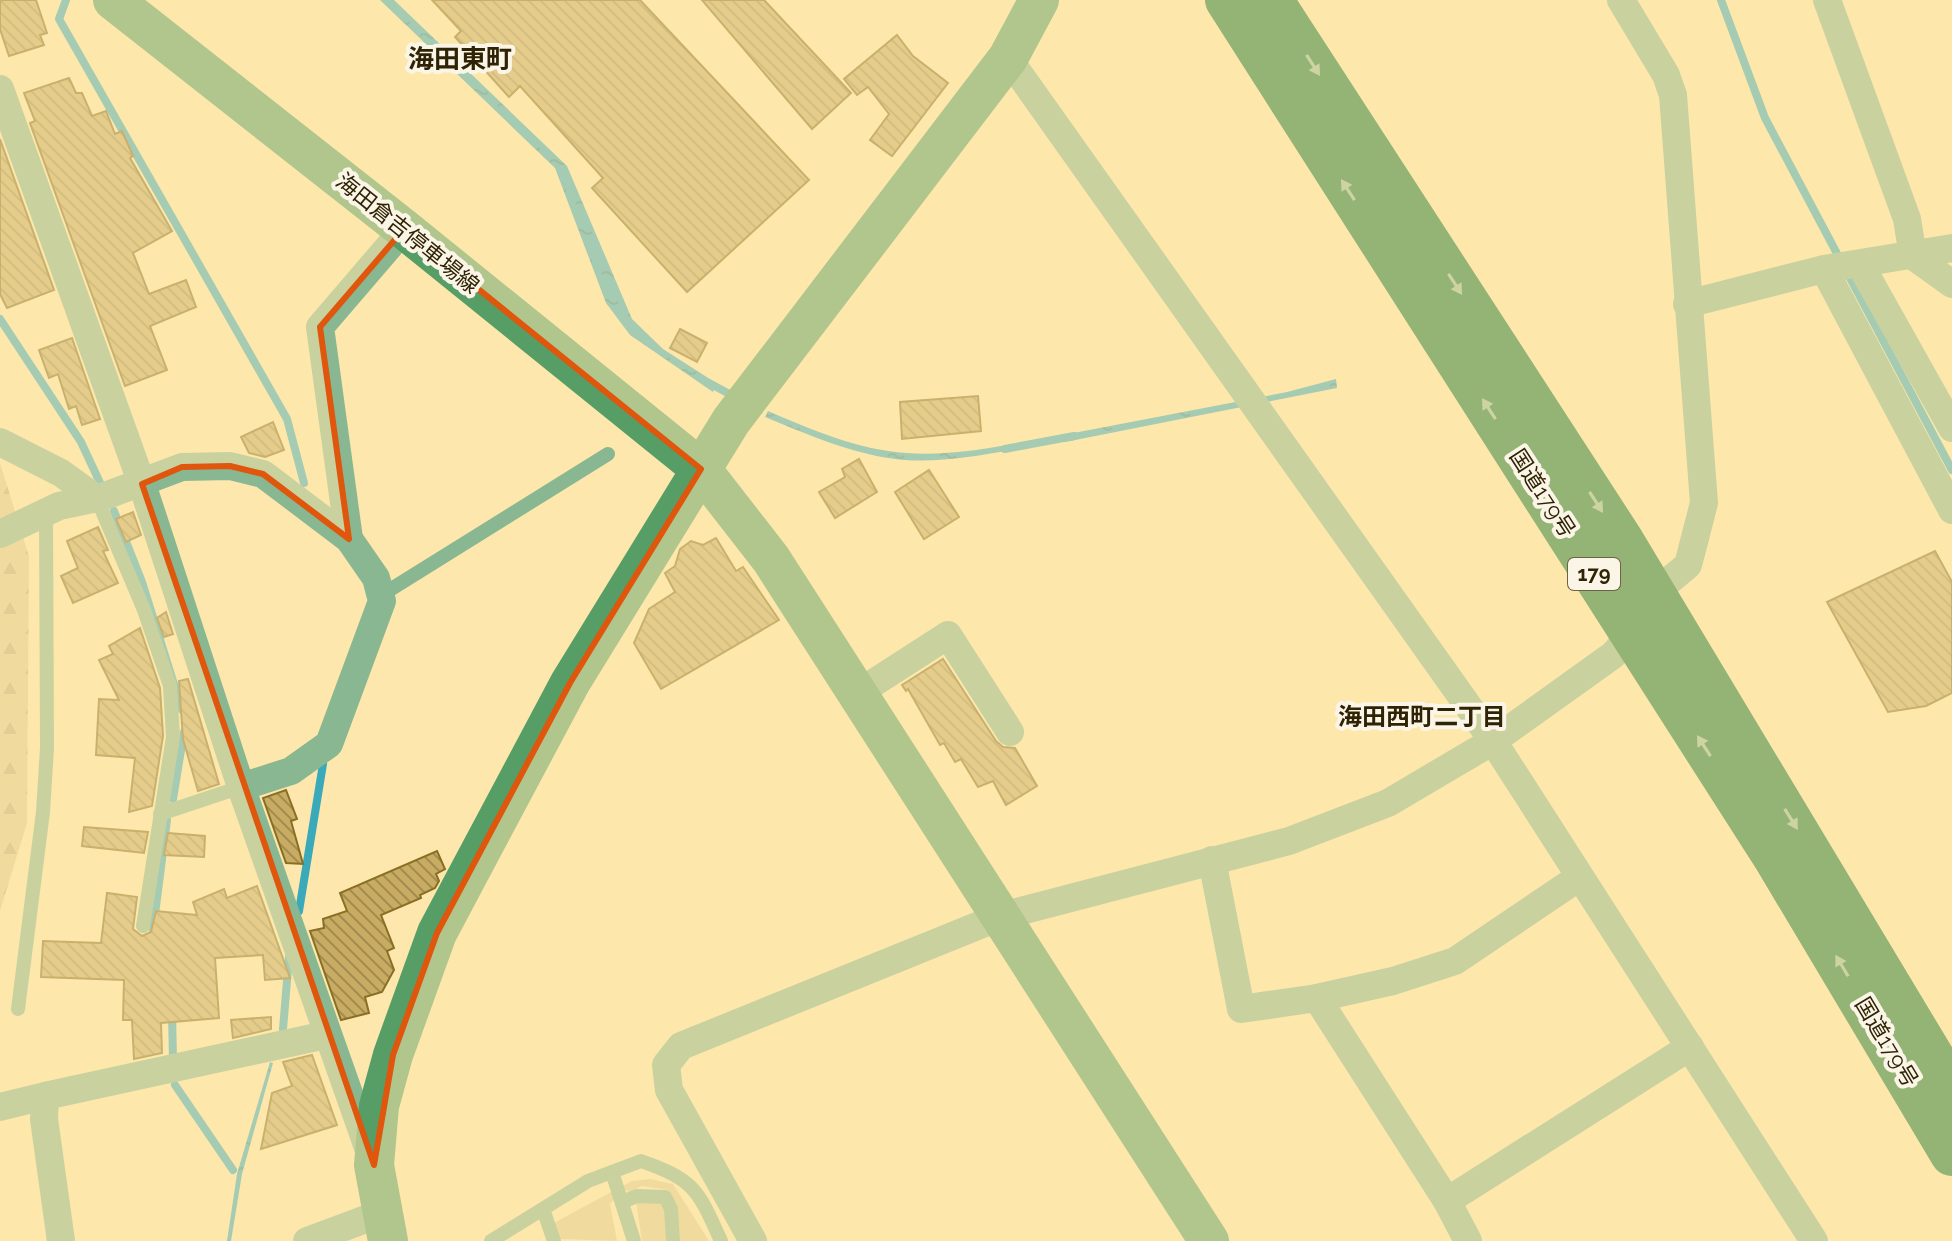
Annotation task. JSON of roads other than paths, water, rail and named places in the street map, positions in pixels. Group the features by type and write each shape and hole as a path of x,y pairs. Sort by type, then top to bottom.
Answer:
{"highway":[{"name":"国道179号","path":"1227,0 1776,859 1952,1154"},
{"name":"国道179号","path":"1271,0 1613,528 1952,1090"}],"street":[{"name":"海田倉吉停車場線","path":"113,0 404,229 701,469 771,559 1209,1241"},
{"path":"374,1165 379,1106 393,1055 437,933 570,683 731,421 1008,58 1039,0"},
{"path":"753,1241 669,1090 666,1065 681,1046 1002,916 1289,841 1388,803 1493,741 1613,655 1632,634 1652,595 1688,565 1704,503 1673,95 1666,75 1621,0"},
{"path":"1827,0 1907,219 1913,256 1952,284"},
{"path":"1008,58 1493,741 1578,878 1814,1241"},
{"path":"0,89 142,484 241,787 374,1165 385,1227 307,1241"},
{"path":"349,539 320,327 404,229"},
{"path":"1687,304 1824,269 1952,248"},
{"path":"1860,264 1952,428"},
{"path":"1824,269 1952,510"},
{"path":"0,442 61,473 97,499"},
{"path":"0,534 46,512 97,499 182,467 230,466 263,474 349,539 376,578 380,596 372,631 329,744 291,771 241,787"},
{"path":"858,693 948,635 1010,732"},
{"path":"1212,860 1241,1009 1317,998 1393,981 1455,961 1578,878"},
{"path":"1317,998 1447,1201 1468,1241"},
{"path":"0,1107 326,1035"},
{"path":"1447,1201 1690,1047"},
{"path":"45,1096 44,1119 61,1241"}],"lane":[{"path":"380,596 608,454"},
{"path":"97,499 144,610 170,686 173,737 143,926"},
{"path":"18,1009 43,812 47,748 46,512"},
{"path":"160,814 241,787"},
{"path":"491,1241 588,1181 641,1161 678,1177 699,1191 721,1241"},
{"path":"612,1172 634,1241"},
{"path":"622,1202 637,1196 665,1197 671,1209 673,1241"},
{"path":"543,1209 554,1241"}],"water":[{"path":"380,0 394,0 567,166 632,319 663,349 716,383 713,392 630,335 606,303 555,168"},
{"path":"1336,379 1337,388 1065,442 1063,435 1287,392"},
{"path":"768,411 832,437 887,451 943,453 1012,444 1013,450 939,460 895,459 845,448 812,436 765,417"},
{"path":"270,1062 273,1063 242,1174 231,1241 227,1241 237,1174"}],"waterway":[{"path":"66,0 59,19 287,419 304,483"},
{"path":"1721,0 1765,118 1952,470"},
{"path":"0,319 81,442 102,487"},
{"path":"709,383 735,397"},
{"path":"1005,449 1074,436"},
{"path":"114,511 142,582 182,710"},
{"path":"173,799 184,732"},
{"path":"299,911 323,764"},
{"path":"153,930 167,820"},
{"path":"283,1029 289,957"},
{"path":"172,1014 173,1059"},
{"path":"175,1085 233,1170"}],"district":[{"name":"海田東町","path":"460,59"},
{"name":"海田西町二丁目","path":"1422,716"}]}
